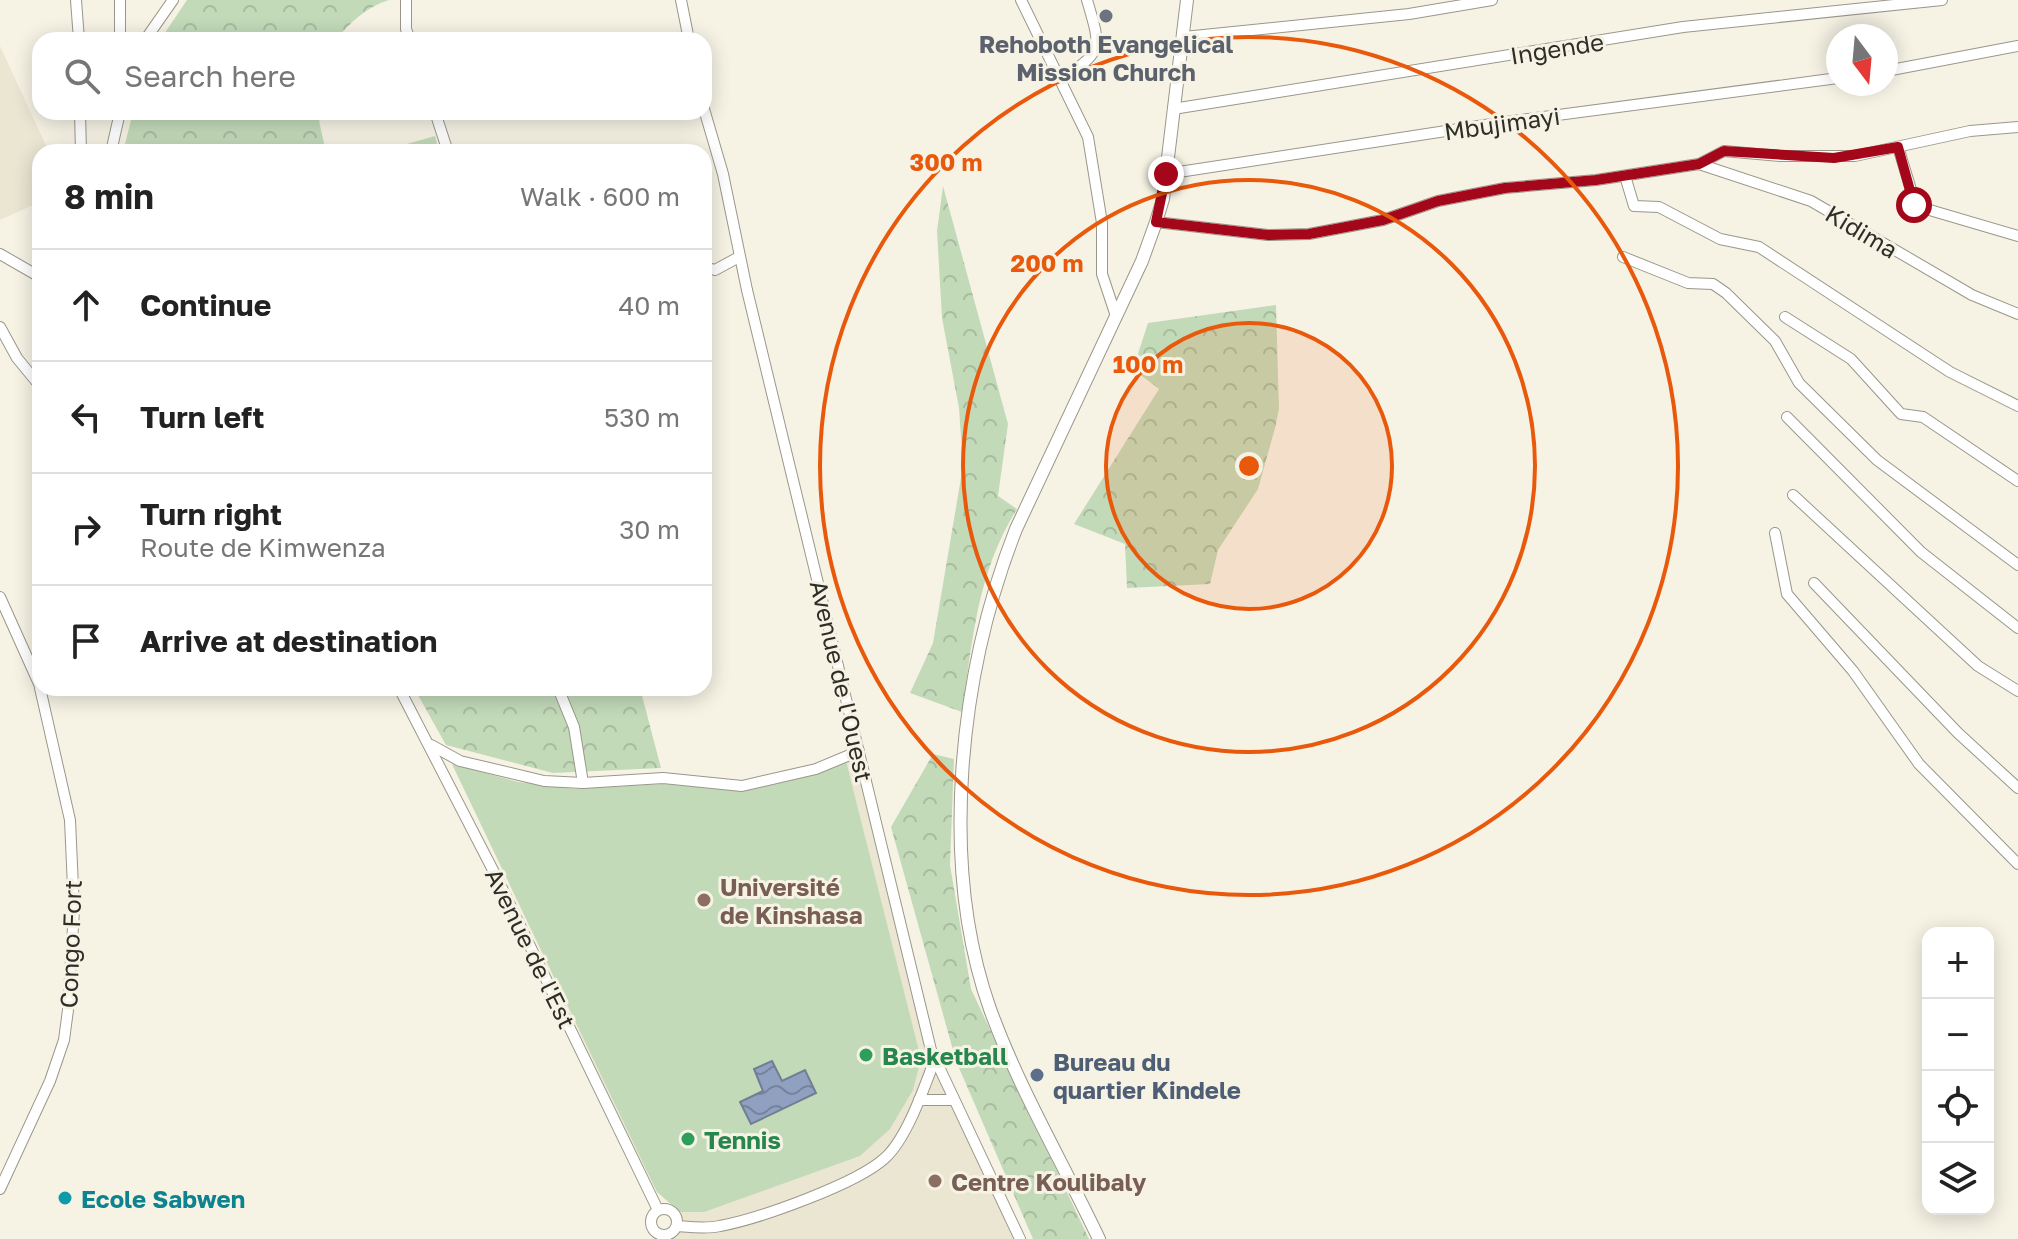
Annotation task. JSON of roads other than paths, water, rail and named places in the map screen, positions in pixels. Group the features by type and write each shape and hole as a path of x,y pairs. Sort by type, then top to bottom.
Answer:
{"street":[{"path":"76,0 78,32"},
{"path":"120,0 120,32"},
{"path":"151,32 173,0"},
{"path":"406,0 407,32"},
{"path":"681,0 687,32"},
{"path":"1021,0 1088,137 1102,223 1102,274 1116,316"},
{"path":"1060,81 1094,56 1098,46 1087,0"},
{"path":"1099,1239 1023,1085 989,1006 969,918 963,829 970,709 988,608 1016,529 1116,316 1156,222 1166,174 1187,0"},
{"path":"1184,37 1409,14 1492,0"},
{"name":"Ingende","path":"1173,109 1683,27 1942,0"},
{"path":"1898,69 2018,46"},
{"name":"Mbujimayi","path":"1166,174 1498,123 1826,80"},
{"path":"80,120 81,144"},
{"path":"113,144 118,120"},
{"path":"438,120 445,144"},
{"name":"Avenue de l'Ouest","path":"707,120 723,174 739,257 911,974 935,1059 1020,1239"},
{"path":"1156,222 1268,235 1309,234 1383,220 1438,201 1505,188 1625,176 1699,164 1724,151 1834,158 1973,130 2018,127"},
{"path":"1898,147 1916,206 2018,236"},
{"name":"Kidima","path":"1699,164 1811,201 1972,295 2018,314"},
{"path":"1625,176 1634,206 1659,207 1720,239 1759,247 1950,372 2018,406"},
{"path":"0,254 32,272"},
{"path":"712,269 739,257"},
{"path":"1623,257 1688,283 1713,284 1726,293 1775,341 1799,383 1877,460 2018,565"},
{"path":"1785,317 1851,359 1901,414 1923,417 2018,481"},
{"path":"0,327 17,358 32,376"},
{"path":"1787,417 1921,552 2018,628"},
{"path":"1793,495 1978,666 2018,691"},
{"path":"1775,533 1787,594 1853,671 1919,764 2018,864"},
{"path":"1814,583 1968,743 2018,788"},
{"name":"Congo Fort","path":"0,597 32,669"},
{"name":"Congo Fort","path":"0,1189 50,1081 64,1040 68,1010 74,910 70,820 42,696"},
{"name":"Avenue de l'Est","path":"403,696 658,1210 652,1224 668,1235 672,1212 658,1210"},
{"path":"561,696 574,727 583,783"},
{"path":"429,743 460,761 498,767 523,777 583,783 663,778 747,785 816,769 859,751"},
{"path":"668,1235 720,1226 852,1178 889,1154 919,1100 935,1059"},
{"path":"919,1100 953,1100"}],"water":[{"path":"772,1061 782,1081 805,1070 816,1093 751,1124 740,1102 763,1091 754,1069"}],"place":[{"name":"Rehoboth Evangelical Mission Church","path":"1106,16"},
{"name":"Université de Kinshasa","path":"704,900"},
{"name":"Basketball","path":"866,1055"},
{"name":"Bureau du quartier Kindele","path":"1037,1075"},
{"name":"Tennis","path":"688,1139"},
{"name":"Centre Koulibaly","path":"935,1181"},
{"name":"Ecole Sabwen","path":"65,1198"}]}
